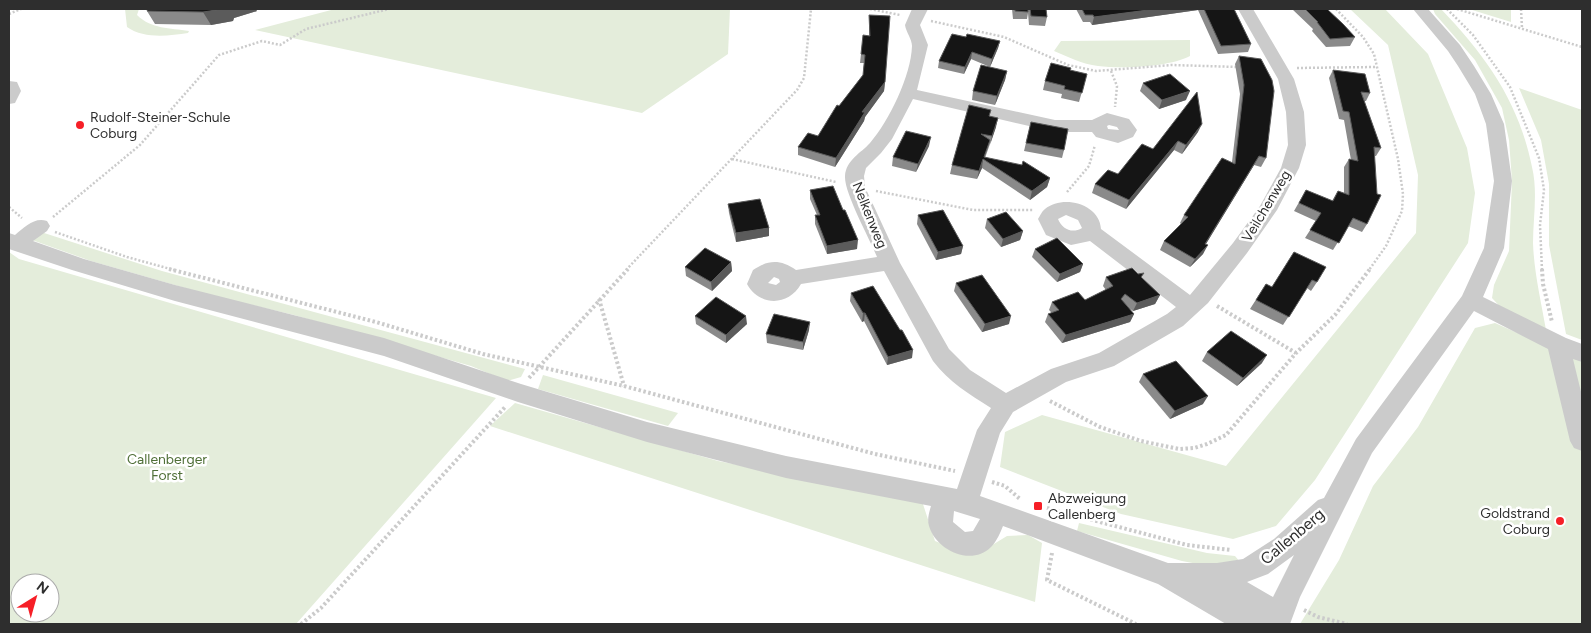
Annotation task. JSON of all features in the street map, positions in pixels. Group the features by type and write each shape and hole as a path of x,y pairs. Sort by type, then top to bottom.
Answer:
{"street":[{"name":"Veilchenweg","path":"955,500 973,476 989,430 1006,405 1060,375 1106,360 1149,336 1196,302 1240,248 1267,210 1290,168 1297,145 1296,112 1286,79 1245,9"},
{"path":"1210,576 1280,613 1364,446 1471,300 1494,248 1503,181 1495,124 1483,94 1454,48 1420,9"},
{"name":"Nelkenweg","path":"917,13 913,32 920,45 908,93 896,120 876,149 858,164 854,177 856,187 890,264 949,366 964,379 1006,405"},
{"path":"908,93 1055,126 1104,126"},
{"path":"1057,211 1080,212 1090,222 1090,231 1084,237 1076,238 1060,235 1049,225 1048,219 1057,211"},
{"path":"13,242 40,226"},
{"path":"1090,231 1196,302"},
{"path":"13,242 175,293 384,347 518,393 647,432 786,467 955,500 1055,533 1167,574 1252,624"},
{"name":"Nelkenweg","path":"791,278 890,264"},
{"path":"1471,300 1558,344 1582,353"},
{"path":"1558,344 1582,441"},
{"path":"955,500 940,518 941,525 946,533 958,542 969,544 984,537 989,531 995,513"},
{"name":"Callenberg","path":"1167,574 1210,576 1234,574 1250,569 1268,559 1335,501"}],"path":[{"path":"9,14 21,9"},
{"path":"40,226 140,145 219,55 262,41 280,45 306,29 389,9"},
{"path":"301,624 321,608 518,393 537,367 798,90 804,78 811,9"},
{"path":"870,9 917,13 1004,37 1068,64 1096,71 1111,72 1172,65 1241,67"},
{"path":"1033,389 1066,412 1112,431 1161,446 1193,448 1213,442 1226,435 1296,353 1335,315 1386,246 1402,211 1403,194 1398,159 1374,54 1363,37 1336,9"},
{"path":"1447,9 1473,35 1510,86 1539,158 1544,190 1540,225 1543,284 1558,344"},
{"path":"1457,9 1582,47"},
{"path":"1521,9 1522,28"},
{"path":"1280,68 1376,67"},
{"path":"732,159 856,187 973,210 1057,211 1062,200 1088,166 1097,139 1104,126 1117,86 1111,72"},
{"path":"9,207 21,217 40,226 127,257 376,322 484,354 624,386 875,454 973,476 1005,486 1018,498 1025,500"},
{"path":"599,300 624,386"},
{"path":"1196,302 1296,353"},
{"path":"1038,506 1187,545 1230,550 1240,557 1250,569"},
{"path":"1055,533 1047,580 1136,624"},
{"path":"1280,613 1318,617 1347,624"}],"green space":[{"path":"125,9 139,9 137,15 148,23 189,31 188,33 164,36 148,35 134,31 127,27"},
{"path":"335,9 730,9 728,54 642,113 255,30"},
{"path":"1350,9 1385,9 1428,54 1467,148 1475,193 1468,243 1315,480 1276,526 1233,539 1121,514 1000,467 1005,432 1042,415 1226,466 1416,233 1418,175 1388,45"},
{"path":"1433,9 1441,9 1472,44 1498,81 1519,121 1534,176 1533,243 1546,330 1505,312 1492,298 1494,285 1509,251 1512,181 1509,140 1502,108 1475,60 1435,14"},
{"path":"1469,9 1511,9 1511,22"},
{"path":"1190,40 1190,56 1170,63 1146,66 1108,67 1092,65 1054,51 1061,41"},
{"path":"1519,88 1582,110 1582,340 1566,334 1549,245 1549,184 1541,140"},
{"path":"41,232 162,271 525,369 521,377 507,381 471,366 294,315 213,296 91,261 32,240"},
{"name":"Callenberger Forst","path":"9,252 19,259 496,398 296,624 9,624"},
{"path":"1495,323 1551,348 1558,344 1582,353 1582,624 1300,624 1339,560 1373,486 1418,427 1475,328"},
{"path":"543,375 678,413 668,426 538,389"},
{"path":"515,403 718,461 922,501 935,541 961,551 979,553 1007,536 1028,535 1042,543 1035,602 490,426"},
{"path":"1079,523 1207,553 1235,556 1240,562 1214,567 1182,561 1077,531"}],"building":[{"path":"148,9 224,9 203,12 147,11"},
{"path":"1015,9 1028,9 1028,12 1015,11"},
{"path":"1030,9 1046,9 1047,17 1031,16"},
{"path":"1082,9 1156,9 1094,17 1093,15 1085,15"},
{"path":"1204,9 1234,9 1251,44 1221,46"},
{"path":"1305,9 1327,9 1355,37 1330,39 1318,22"},
{"path":"869,15 890,16 885,82 862,112 865,112 836,158 798,147 808,133 818,136 837,105 839,106 863,75 865,55 861,54 863,35 870,36"},
{"path":"952,34 966,37 967,34 1000,41 992,59 972,52 965,67 939,61"},
{"path":"1239,56 1261,59 1272,80 1274,91 1266,158 1259,156 1205,244 1208,245 1195,259 1164,241 1188,217 1184,215 1222,158 1235,164 1244,85"},
{"path":"1051,63 1087,74 1082,93 1064,89 1065,86 1045,81"},
{"path":"981,65 1007,71 997,96 973,91"},
{"path":"1333,70 1365,74 1370,93 1361,92 1381,148 1374,147 1377,194 1381,195 1367,224 1353,218 1339,243 1310,230 1321,213 1299,203 1306,190 1333,201 1338,191 1349,195 1349,159 1358,161 1349,112 1343,111"},
{"path":"1170,74 1190,91 1162,100 1143,83"},
{"path":"1197,92 1202,124 1186,145 1178,141 1129,200 1095,184 1108,170 1118,174 1142,144 1153,149"},
{"path":"969,105 991,110 989,116 998,118 992,136 981,134 990,140 984,157 1022,165 1023,161 1050,178 1032,191 983,159 979,171 952,165"},
{"path":"1031,122 1068,129 1064,150 1026,143"},
{"path":"906,131 931,137 918,164 893,157"},
{"path":"833,186 858,240 827,246 815,215 820,215 810,190"},
{"path":"760,199 769,228 736,233 728,204"},
{"path":"943,210 963,246 938,252 918,215"},
{"path":"1006,212 1023,231 1003,239 987,219"},
{"path":"1057,238 1083,264 1060,274 1035,249"},
{"path":"705,248 731,262 711,282 685,267"},
{"path":"1294,252 1326,267 1317,282 1312,280 1289,317 1256,300 1266,284 1272,287"},
{"path":"1132,268 1138,274 1144,273 1141,277 1160,295 1137,303 1125,294 1121,299 1134,314 1066,335 1048,314 1059,310 1052,302 1078,292 1085,300 1113,286 1106,277"},
{"path":"982,275 1011,316 985,324 956,283"},
{"path":"873,286 913,350 888,357 865,313 863,313 851,293"},
{"path":"716,297 746,316 726,335 695,316"},
{"path":"774,314 810,322 803,342 766,334"},
{"path":"1231,331 1267,355 1243,378 1207,352"},
{"path":"1176,361 1208,396 1175,411 1143,374"}],"place":[{"name":"Rudolf-Steiner-Schule Coburg","path":"80,125"},
{"name":"Abzweigung Callenberg","path":"1038,506"},
{"name":"Goldstrand Coburg","path":"1560,521"}]}
